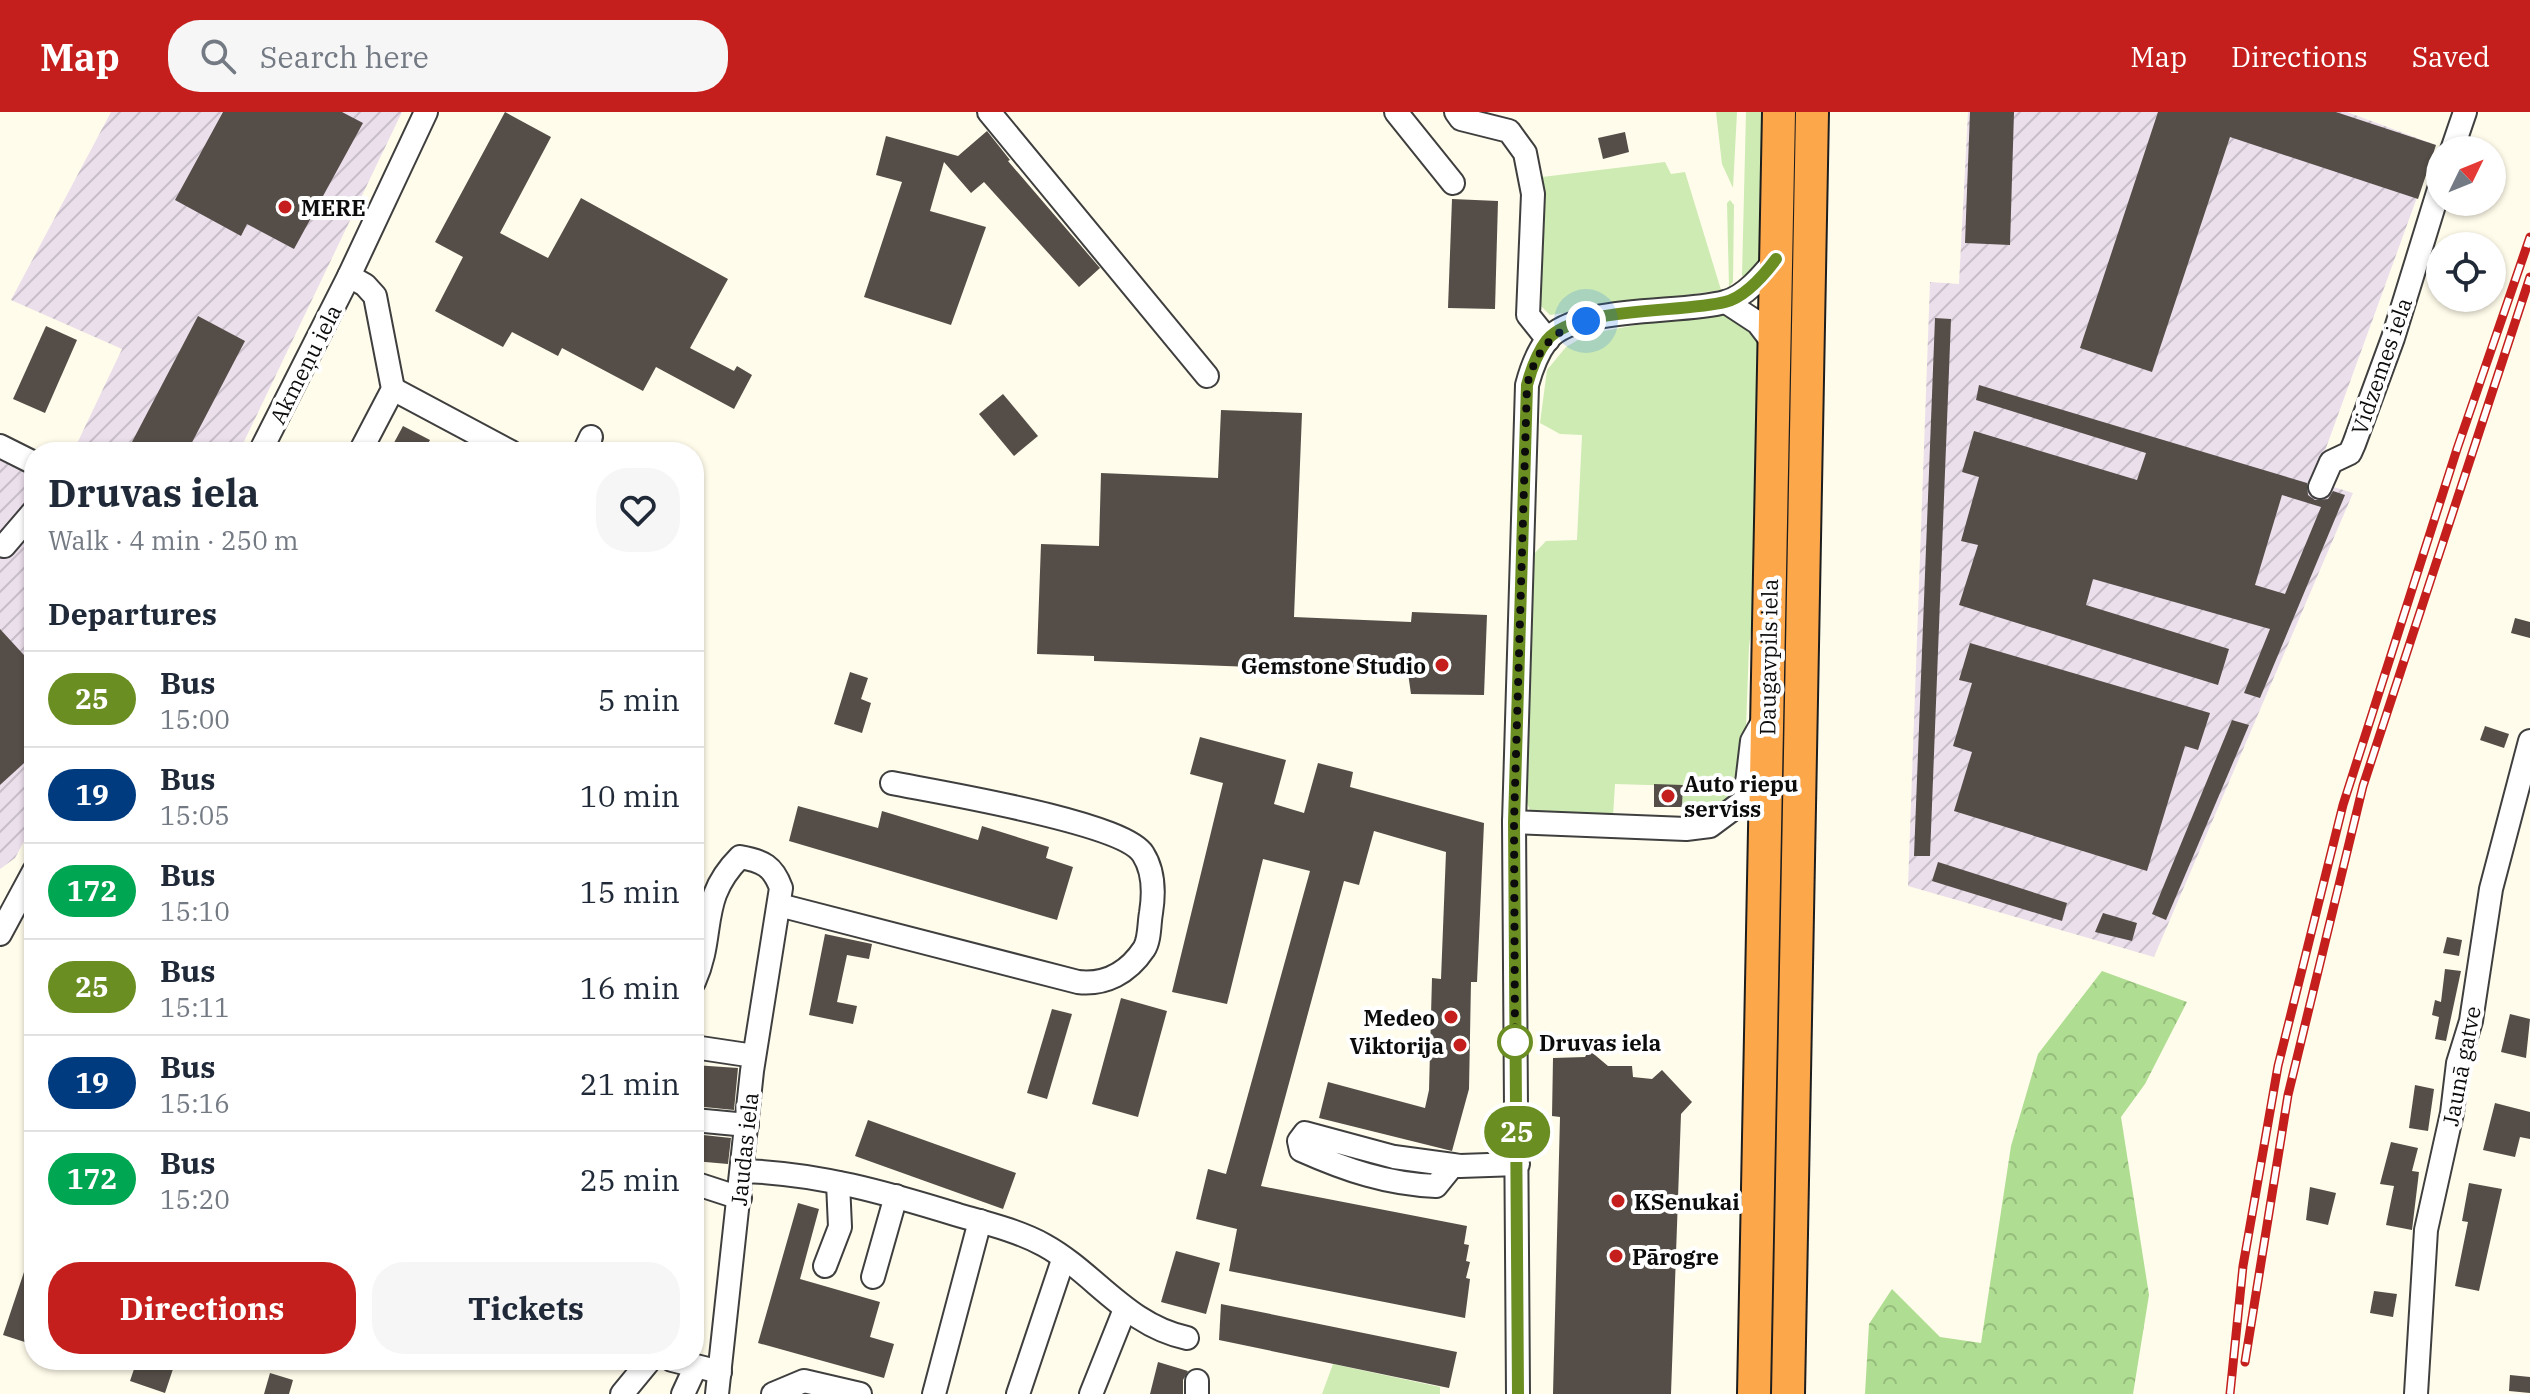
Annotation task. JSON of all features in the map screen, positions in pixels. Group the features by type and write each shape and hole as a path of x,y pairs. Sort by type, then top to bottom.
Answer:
{"highway":[{"name":"Daugavpils iela","path":"1754,1394 1779,112"},
{"name":"Daugavpils iela","path":"1788,1394 1812,112"}],"street":[{"name":"Akmeņu iela","path":"265,442 349,276 426,112"},
{"path":"989,112 1207,376"},
{"path":"1396,112 1453,183"},
{"path":"1456,112 1461,119 1509,131 1525,153 1533,194 1528,315 1548,340"},
{"path":"2457,136 2465,112"},
{"name":"Vidzemes iela","path":"2320,487 2331,462 2350,453 2354,444 2393,338 2431,216"},
{"path":"1518,1394 1514,822 1527,385 1548,340 1558,331 1586,321 1726,302 1752,285 1776,259"},
{"name":"Akmeņu iela","path":"349,276 365,285 375,296 393,389"},
{"path":"1726,302 1758,323 1774,344"},
{"path":"365,442 393,389 492,442"},
{"path":"0,446 24,458"},
{"path":"4,546 24,523"},
{"path":"1514,822 1710,826 1745,800 1752,741 1766,718"},
{"name":"Jaunā gatve","path":"2416,1394 2426,1230 2452,1113 2458,1063 2471,1021 2491,889 2530,741"},
{"path":"704,951 712,896 722,875 740,857 759,860 774,869 781,888 779,905 1078,982 1099,984 1123,971 1145,947 1155,891 1143,854 1126,838 1083,824 892,783"},
{"path":"0,934 24,890"},
{"name":"Jaudas iela","path":"720,1388 754,1056 779,905"},
{"path":"704,1048 754,1056"},
{"path":"704,1121 747,1125"},
{"path":"1453,1165 1436,1186 1403,1185 1345,1170 1301,1150 1299,1141 1305,1133 1394,1157 1453,1165 1518,1164"},
{"path":"743,1171 800,1173 896,1196 980,1221 1045,1245 1125,1309 1168,1334 1187,1338"},
{"path":"825,1266 840,1227 838,1183"},
{"path":"704,1186 740,1198"},
{"path":"873,1277 896,1196"},
{"path":"934,1394 980,1221"},
{"path":"1018,1394 1063,1260"},
{"path":"1091,1394 1125,1309"},
{"path":"622,1394 642,1370"},
{"path":"683,1394 694,1370"},
{"path":"698,1370 720,1388"},
{"path":"773,1394 804,1381 860,1394"}],"shaded area":[{"path":"111,112 402,112 244,442 78,442 122,349 11,300"},
{"path":"1968,112 2347,112 2426,141 2426,173 2314,481 2353,493 2154,957 1908,886 1930,282 1959,284"},
{"path":"0,459 24,472 24,841 15,858 0,869"}],"green space":[{"path":"1716,112 1737,112 1733,188 1722,164"},
{"path":"1746,112 1768,112 1764,246 1758,264 1747,277 1742,276"},
{"path":"1791,112 1801,112 1777,1394 1766,1394"},
{"path":"1665,162 1671,174 1685,172 1721,290 1550,315 1539,304 1542,177"},
{"path":"1730,200 1734,205 1733,282 1729,287 1727,203"},
{"path":"1730,314 1754,333 1764,356 1759,575 1749,646 1744,781 1736,799 1708,818 1682,816 1683,786 1615,784 1613,816 1532,815 1527,803 1534,554 1546,541 1577,540 1582,435 1560,434 1540,423 1547,370 1566,347 1588,334 1674,318"},
{"path":"2102,971 2187,1002 2145,1084 2121,1117 2149,1295 2133,1394 1865,1394 1869,1324 1892,1289 1940,1337 1981,1343 2011,1146 2038,1054"},
{"path":"1333,1364 1440,1387 1440,1394 1322,1394"}],"building":[{"path":"223,112 342,112 363,123 294,249 247,224 241,236 175,200"},
{"path":"505,112 551,137 500,233 548,258 581,198 728,279 690,348 734,371 737,366 752,375 734,409 656,367 643,391 562,348 558,356 512,332 503,347 435,311 463,257 435,242"},
{"path":"1970,112 2014,112 2010,245 1965,243"},
{"path":"2158,112 2336,112 2426,142 2426,175 2418,199 2230,137 2152,372 2080,348"},
{"path":"987,131 1008,161 1100,268 1079,287 984,182 971,193 944,162 930,211 986,227 951,325 864,297 902,182 876,175 886,136 958,156"},
{"path":"1625,132 1629,152 1603,159 1598,138"},
{"path":"1452,199 1498,201 1495,309 1448,308"},
{"path":"198,316 245,341 192,442 132,442"},
{"path":"1935,318 1951,319 1930,856 1914,856"},
{"path":"46,326 77,340 45,413 13,399"},
{"path":"1979,385 2307,483 2308,495 2315,500 2328,499 2333,491 2345,495 2260,698 2244,693 2270,629 2093,579 2086,605 2229,649 2218,685 1959,605 1978,545 1961,541 1979,477 1962,472 1974,431 2137,480 2146,453 1976,400","holes":["2282,495 2321,507 2285,594 2255,585"]},
{"path":"1003,394 1038,436 1014,456 979,414"},
{"path":"1221,410 1302,413 1294,617 1411,622 1412,612 1487,615 1484,695 1411,694 1408,673 1094,661 1094,656 1037,654 1041,544 1099,546 1101,473 1218,478"},
{"path":"403,426 430,440 429,442 394,442"},
{"path":"2515,618 2530,622 2530,638 2511,633"},
{"path":"0,629 24,655 24,763 0,785"},
{"path":"1970,643 2210,713 2198,750 2185,746 2147,871 1954,811 1972,752 1953,746 1972,683 1959,680"},
{"path":"850,672 868,678 861,699 871,703 862,733 834,724"},
{"path":"2232,720 2249,725 2166,920 2152,914"},
{"path":"2485,726 2509,734 2504,748 2480,740"},
{"path":"1200,737 1286,760 1274,804 1304,813 1318,763 1353,772 1350,787 1484,823 1477,982 1471,982 1469,1089 1452,1151 1319,1118 1328,1082 1425,1108 1429,1090 1432,978 1441,979 1446,852 1374,831 1359,885 1344,881 1261,1186 1467,1226 1464,1244 1469,1245 1466,1261 1470,1262 1466,1278 1470,1279 1465,1318 1229,1271 1237,1229 1196,1219 1208,1169 1226,1174 1310,871 1263,859 1227,1004 1172,992 1223,783 1190,774"},
{"name":"Auto riepu serviss","path":"1654,784 1683,785 1682,807 1654,807"},
{"path":"798,806 878,828 882,811 978,840 982,826 1049,847 1046,858 1073,867 1057,920 789,841"},
{"path":"1938,862 2067,903 2062,921 1932,881"},
{"path":"2103,913 2137,923 2132,941 2095,932"},
{"path":"825,934 872,944 869,959 847,955 837,1002 857,1006 853,1024 809,1015"},
{"path":"2447,937 2462,940 2459,956 2443,953"},
{"path":"2445,969 2461,971 2446,1041 2435,1039 2439,1017 2432,1015 2435,1000 2441,1002"},
{"path":"1121,998 1167,1011 1138,1117 1092,1104"},
{"path":"1052,1009 1072,1014 1047,1099 1027,1093"},
{"path":"2510,1014 2530,1019 2526,1058 2501,1052"},
{"name":"Pārogre","path":"1589,1050 1608,1066 1632,1066 1633,1077 1652,1079 1662,1070 1692,1102 1681,1114 1671,1394 1553,1394 1560,1117 1552,1116 1553,1058 1585,1057"},
{"path":"704,1066 738,1068 734,1110 704,1107"},
{"path":"2415,1085 2434,1089 2428,1131 2409,1128"},
{"path":"2495,1103 2530,1112 2530,1139 2520,1137 2515,1157 2483,1150"},
{"path":"868,1120 1016,1173 1003,1209 855,1156"},
{"path":"704,1135 731,1138 728,1164 704,1162"},
{"path":"2391,1142 2418,1148 2412,1171 2419,1172 2412,1230 2386,1225 2394,1186 2380,1184"},
{"path":"2469,1183 2502,1189 2479,1291 2455,1286 2468,1222 2462,1221"},
{"path":"2310,1187 2336,1193 2328,1225 2306,1220"},
{"path":"798,1203 819,1209 800,1279 880,1302 870,1337 894,1344 884,1378 758,1343"},
{"path":"1176,1251 1220,1263 1206,1314 1161,1302"},
{"path":"24,1272 24,1342 3,1335"},
{"path":"2374,1291 2397,1294 2393,1317 2370,1313"},
{"path":"1221,1304 1457,1352 1449,1388 1219,1340"},
{"path":"1158,1362 1188,1371 1183,1380 1183,1394 1150,1394"},
{"path":"134,1370 173,1370 165,1393 130,1381"},
{"path":"270,1373 293,1380 289,1394 264,1394"},
{"path":"2510,1375 2530,1377 2530,1393 2509,1391"}],"railway":[{"path":"2230,1394 2243,1266 2278,1066 2343,805 2457,449 2530,237"},
{"path":"2245,1362 2288,1095 2363,786 2530,277"}],"bus line":[{"name":"25","path":"1518,1394 1514,822 1527,385 1532,368 1548,340 1558,331 1586,321 1726,302 1752,285 1776,259"}],"place":[{"name":"MERE","path":"285,207"},
{"name":"Gemstone Studio","path":"1442,665"},
{"name":"Auto riepu serviss","path":"1668,796"},
{"name":"Medeo","path":"1451,1017"},
{"name":"Druvas iela","path":"1515,1042"},
{"name":"Viktorija","path":"1460,1045"},
{"name":"KSenukai","path":"1618,1201"},
{"name":"Pārogre","path":"1616,1256"}],"route":[{"path":"1515,1042 1514,822 1527,385 1532,368 1548,340 1570,325 1586,321"}]}
